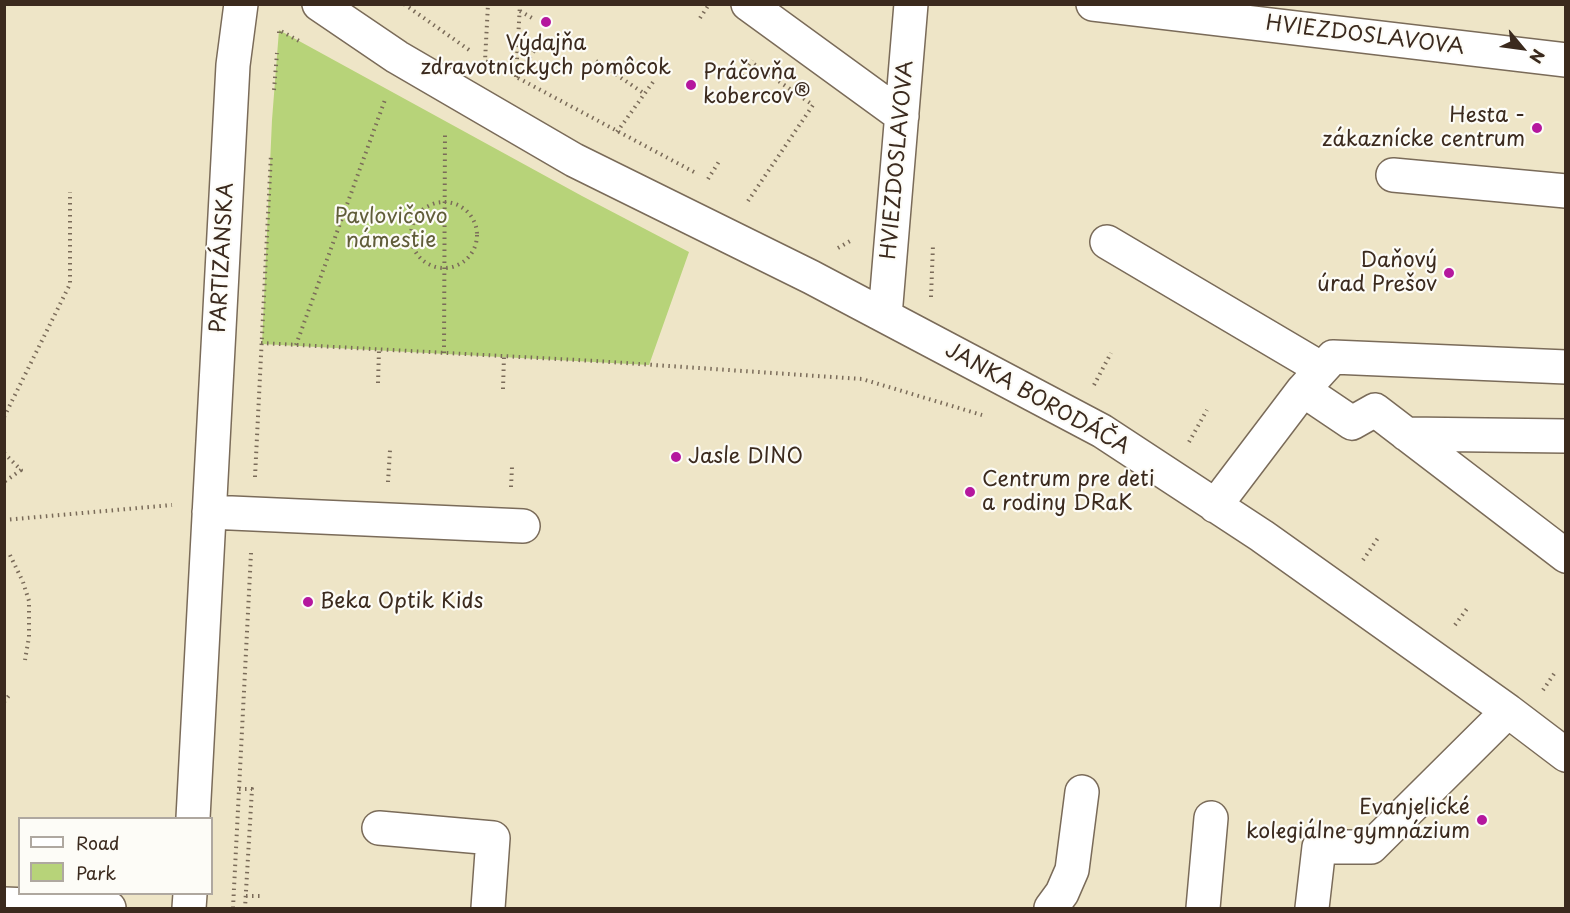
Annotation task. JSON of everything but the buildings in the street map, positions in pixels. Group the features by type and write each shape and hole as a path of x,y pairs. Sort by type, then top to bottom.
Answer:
{"street":[{"name":"PARTIZÁNSKA","path":"193,817 194,508 219,341 233,65 241,4"},
{"path":"319,4 397,57 574,160 811,276 885,316"},
{"path":"748,4 902,116"},
{"name":"HVIEZDOSLAVOVA","path":"885,316 911,4"},
{"name":"HVIEZDOSLAVOVA","path":"1093,4 1566,60"},
{"path":"1393,175 1566,191"},
{"path":"1107,242 1320,372 1352,423 1375,410 1566,556"},
{"name":"JANKA BORODÁČA","path":"885,316 1102,431 1262,536 1566,754"},
{"path":"1320,372 1566,367"},
{"path":"1215,506 1320,372"},
{"path":"1406,434 1566,436"},
{"path":"194,508 253,514 523,526"},
{"path":"1312,909 1319,846 1371,847 1508,711"},
{"path":"1051,909 1072,870 1082,792"},
{"path":"1203,909 1211,818"},
{"path":"379,828 493,838 488,909"},
{"path":"4,904 109,909"}],"path":[{"path":"404,4 485,61"},
{"path":"520,4 516,77 541,41"},
{"path":"700,18 710,4"},
{"path":"520,10 532,18"},
{"path":"278,41 279,30 300,41"},
{"path":"273,95 277,52"},
{"path":"596,61 645,94"},
{"path":"748,201 813,105 751,62"},
{"path":"617,132 653,82"},
{"path":"296,345 388,91"},
{"path":"444,353 445,122"},
{"path":"232,909 271,143"},
{"path":"708,179 720,160"},
{"path":"4,417 70,284 70,192"},
{"path":"445,201 458,204 467,210 474,219 478,231 477,242 466,261 456,267 445,269 433,267 416,254 411,233 419,213 437,202 445,201"},
{"path":"219,341 862,379 988,417"},
{"path":"378,383 379,350"},
{"path":"1094,385 1111,353"},
{"path":"503,389 504,357"},
{"path":"1189,443 1207,410"},
{"path":"4,453 21,470 4,482"},
{"path":"4,520 194,508"},
{"path":"1362,561 1378,538"},
{"path":"10,555 24,582 28,601 29,637 25,660"},
{"path":"1454,627 1469,606"},
{"path":"1542,691 1556,671"},
{"path":"4,702 11,693"},
{"path":"239,789 252,789 245,909"},
{"path":"246,896 261,896"}],"green space":[{"name":"Pavlovičovo námestie","path":"279,30 689,252 649,365 262,344 272,120"}],"place":[{"name":"Výdajňa zdravotníckych pomôcok","path":"546,22"},
{"name":"Práčovňa kobercov®","path":"691,85"},
{"name":"Hesta - zákaznícke centrum","path":"1537,128"},
{"name":"Daňový úrad Prešov","path":"1449,273"},
{"name":"Jasle DINO","path":"676,457"},
{"name":"Centrum pre deti a rodiny DRaK","path":"970,492"},
{"name":"Beka Optik Kids","path":"308,602"},
{"name":"Evanjelické kolegiálne gymnázium","path":"1482,820"}]}
